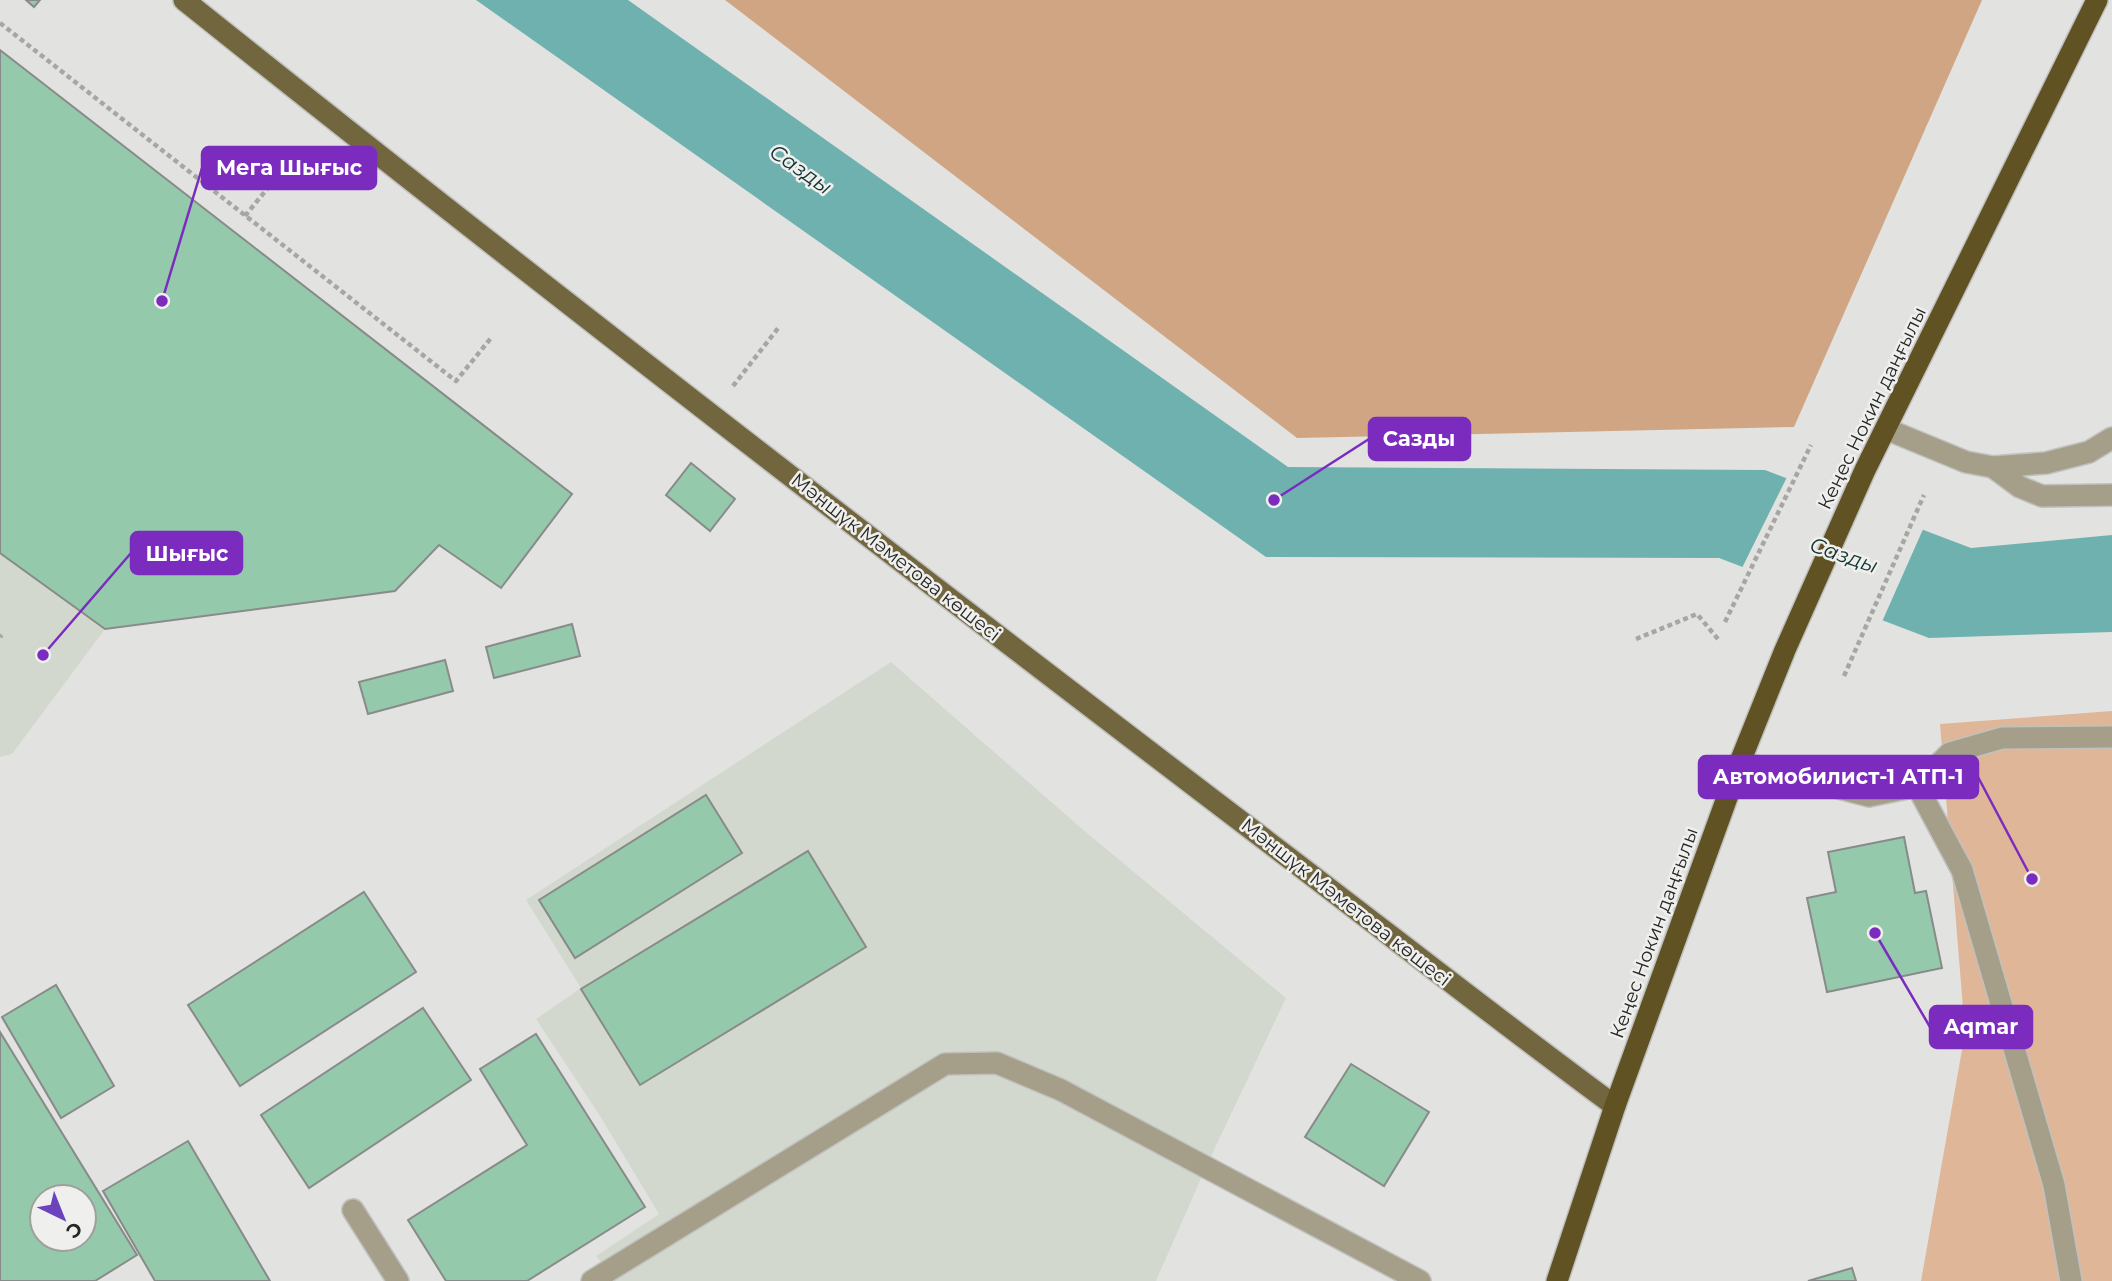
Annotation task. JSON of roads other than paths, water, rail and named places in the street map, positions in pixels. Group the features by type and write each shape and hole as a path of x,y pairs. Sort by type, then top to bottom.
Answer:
{"highway":[{"name":"Кеңес Нокин даңғылы","path":"1558,1281 1615,1106 1740,762 1785,650 1865,470 2097,0"}],"main road":[{"name":"Мәншүк Мәметова көшесі","path":"184,0 486,240 956,604 1501,1022 1615,1106"}],"lane":[{"path":"1886,429 1966,462 1993,467 2046,463 2089,452 2112,438"},
{"path":"1993,467 2020,487 2042,496 2112,495"},
{"path":"1740,762 1869,796 1917,786 1950,753 2002,738 2112,737"},
{"path":"1917,786 1962,870 2054,1185 2071,1281"},
{"path":"592,1281 945,1064 997,1063 1061,1090 1420,1281"},
{"path":"353,1210 398,1281"}],"water":[{"path":"476,0 628,0 1288,467 1765,470 1971,548 2112,535 2112,632 1929,638 1719,558 1266,557"}],"place":[{"name":"Мега Шығыс","path":"162,301"},
{"name":"Сазды","path":"1274,500"},
{"name":"Шығыс","path":"43,655"},
{"name":"Автомобилист-1 АТП-1","path":"2032,879"},
{"name":"Aqmar","path":"1875,933"}]}
